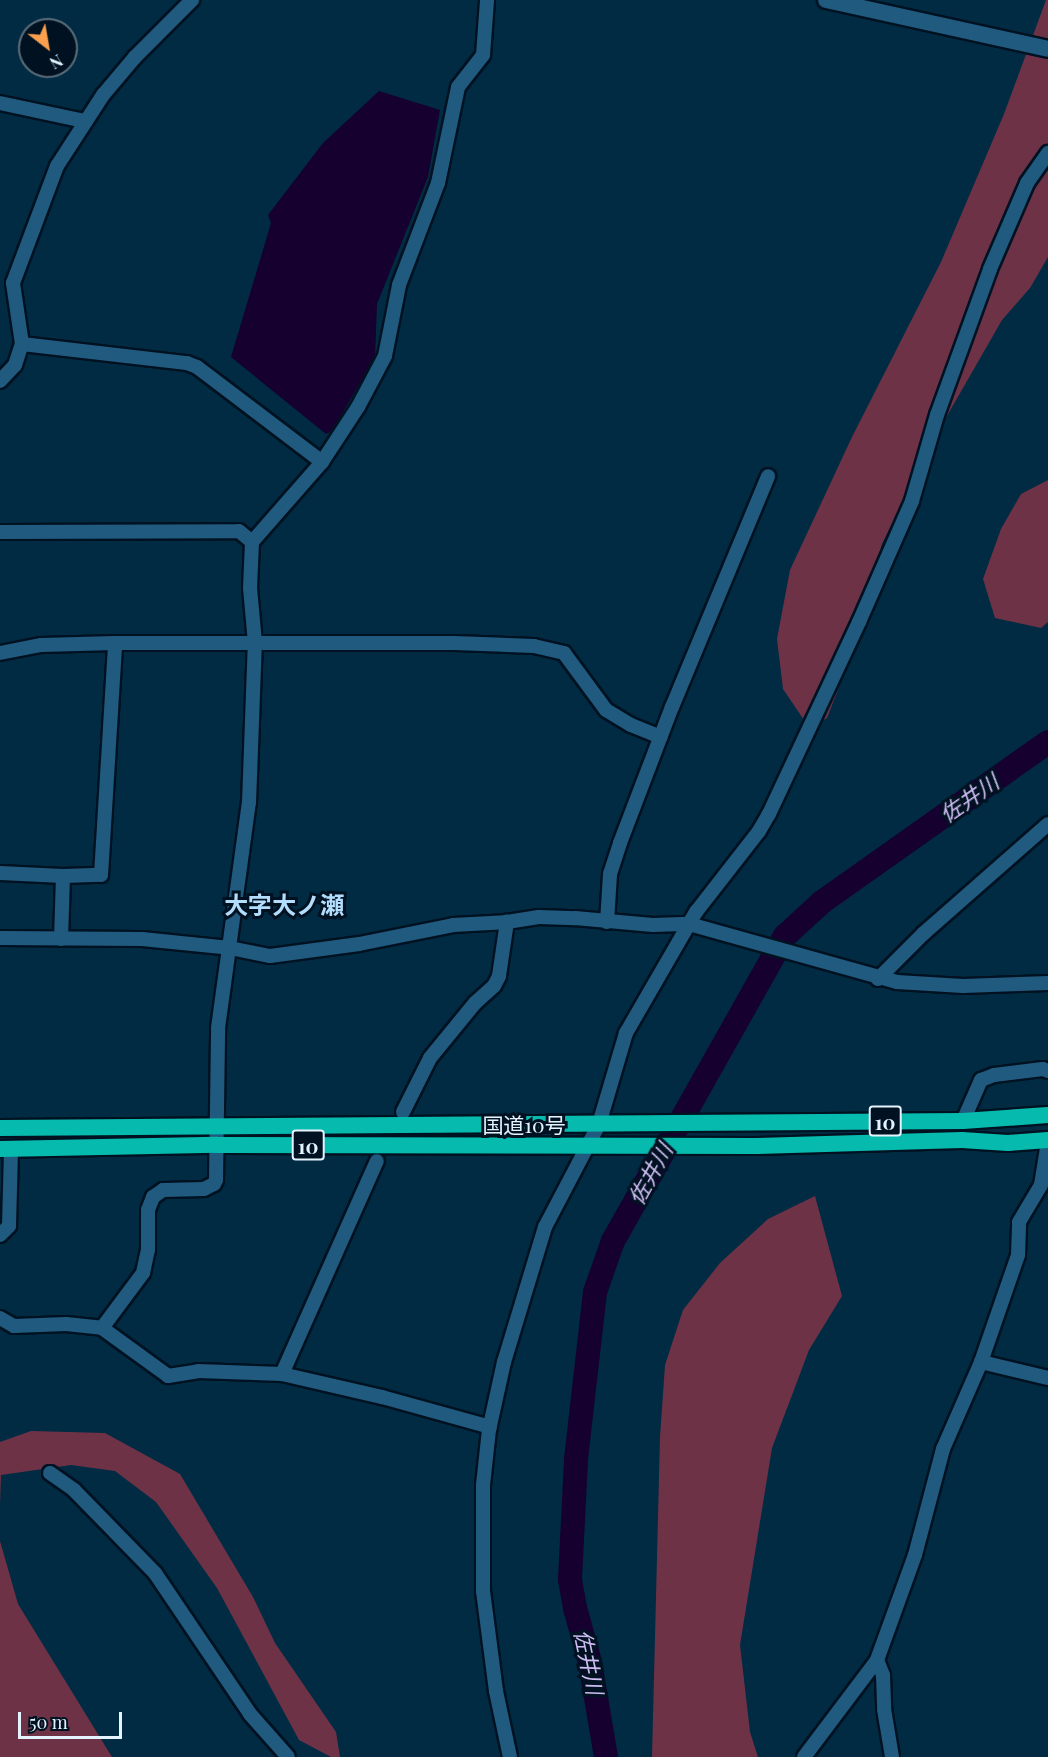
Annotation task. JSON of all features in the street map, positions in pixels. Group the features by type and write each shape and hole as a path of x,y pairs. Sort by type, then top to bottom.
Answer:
{"highway":[{"name":"国道10号","path":"0,1128 963,1121 1048,1116"},
{"name":"国道10号","path":"6,1149 217,1145 757,1146 962,1140 1008,1143 1048,1141"}],"street":[{"path":"0,381 15,365 22,344 13,283 57,166 85,121 135,57 192,0"},
{"path":"102,1328 143,1273 148,1250 148,1210 153,1197 163,1190 204,1189 214,1184 218,1125 218,1028 249,802 255,643 250,588 252,542 322,462 358,407 385,356 399,285 438,183 458,87 483,55 487,0"},
{"path":"826,0 849,3 1048,49"},
{"path":"0,103 85,121"},
{"path":"510,1757 496,1691 483,1591 483,1485 490,1426 509,1343 544,1227 598,1124 620,1046 710,891 759,831 859,622 912,501 937,415 990,269 1027,183 1048,153"},
{"path":"22,344 187,363 197,367 322,462"},
{"path":"607,922 610,874 661,737 768,476"},
{"path":"0,532 239,531 252,542"},
{"path":"0,652 41,645 115,643 454,643 551,648 564,653 606,710 631,725 661,737"},
{"path":"0,873 101,875 115,643"},
{"path":"878,979 924,933 1048,824"},
{"path":"61,939 63,876"},
{"path":"0,938 142,939 230,948 270,956 359,944 453,925 507,922 539,917 677,926 689,924 878,979 913,984 963,986 1048,983"},
{"path":"403,1112 430,1058 475,1003 494,986 499,976 507,922"},
{"path":"963,1121 981,1080 994,1075 1043,1069 1048,1071"},
{"path":"804,1757 877,1660 915,1554 943,1449 981,1362 1018,1255 1019,1222 1044,1184 1048,1141"},
{"path":"0,1235 9,1227 6,1149"},
{"path":"282,1374 377,1161"},
{"path":"0,1318 14,1326 66,1324 102,1328 168,1376 198,1371 282,1374 382,1397 490,1426"},
{"path":"981,1362 1048,1378"},
{"path":"50,1473 75,1490 155,1572 250,1714 288,1757"},
{"path":"877,1660 883,1675 884,1709 892,1757"}],"shaded area":[{"path":"1046,0 1048,0 1048,257 1030,288 1002,320 936,435 882,544 844,674 827,718 815,725 804,720 783,689 777,639 790,570 852,437 941,262 1004,114"},
{"path":"379,91 440,110 428,177 377,304 375,357 332,431 326,434 231,357 271,223 268,215 323,143"},
{"path":"1048,480 1048,622 1041,628 995,618 983,579 1001,529 1021,494"},
{"path":"815,1196 842,1296 809,1350 772,1448 740,1645 750,1732 758,1757 652,1757 660,1437 665,1365 683,1310 720,1263 768,1219"},
{"path":"31,1431 105,1433 180,1474 253,1597 275,1643 336,1732 340,1757 331,1757 299,1740 217,1588 156,1502 115,1471 71,1465 1,1475 0,1505 0,1442"},
{"path":"0,1541 18,1604 112,1757 0,1757"}],"waterway":[{"name":"佐井川","path":"606,1757 590,1662 575,1608 570,1579 576,1459 595,1292 613,1241 785,936 822,902 1048,742"}],"district":[{"name":"大字大ノ瀬","path":"284,905"}]}
